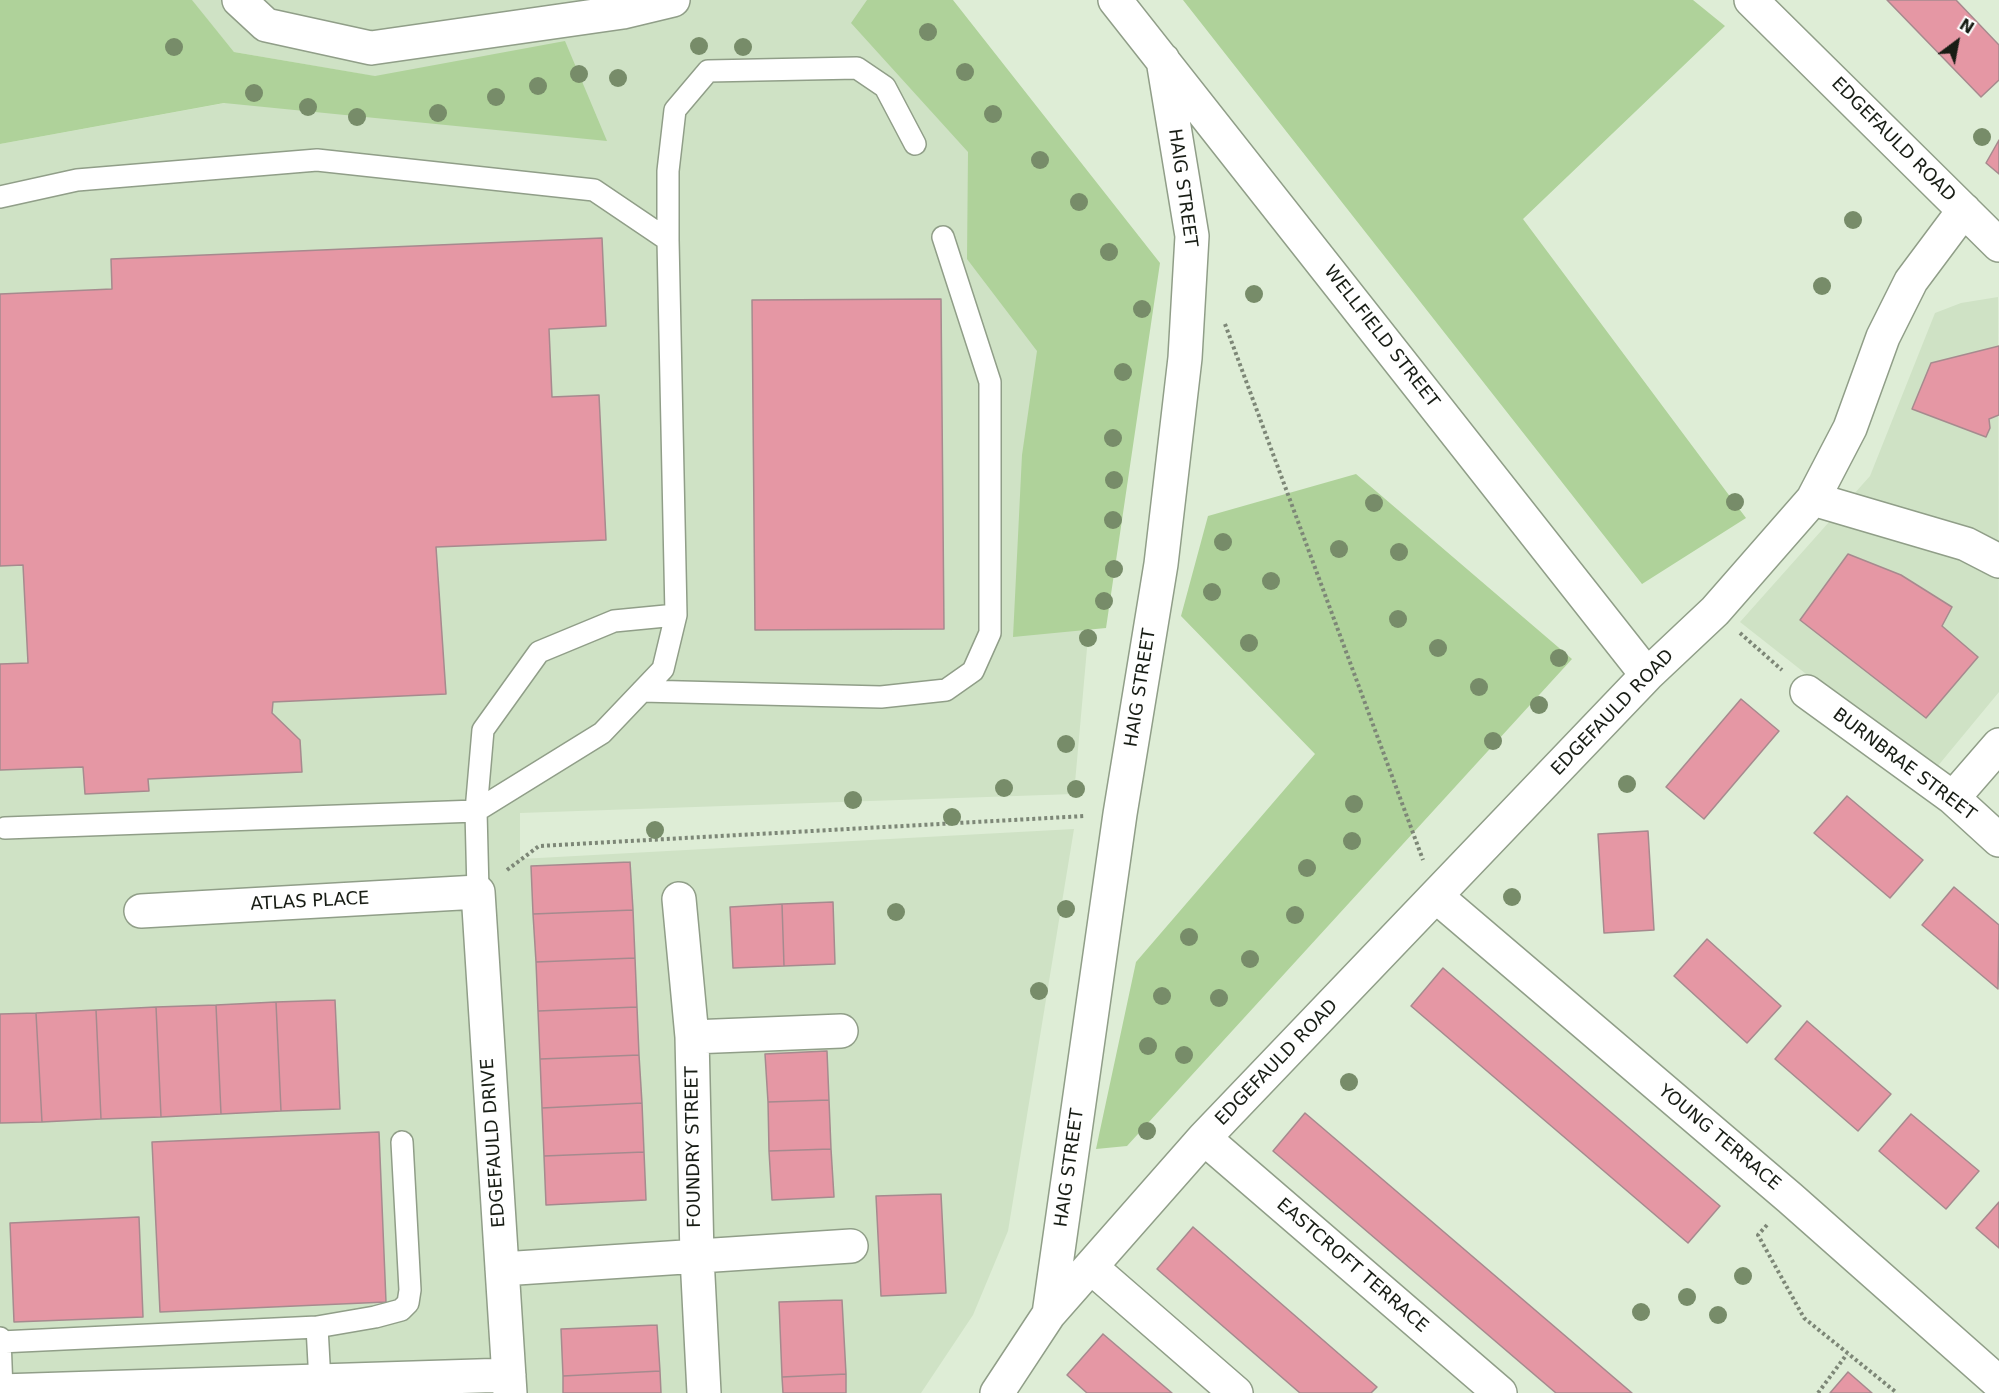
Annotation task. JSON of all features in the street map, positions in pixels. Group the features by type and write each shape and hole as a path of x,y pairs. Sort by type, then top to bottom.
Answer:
{"street":[{"path":"239,0 266,25 371,48 623,12 673,0"},
{"name":"WELLFIELD STREET","path":"1115,0 1647,675"},
{"name":"EDGEFAULD ROAD","path":"996,1393 1049,1314 1092,1268 1204,1138 1647,675 1715,611 1813,499 1850,428 1883,337 1911,281 1964,210 1751,0"},
{"name":"HAIG STREET","path":"1049,1314 1120,814 1161,564 1186,336 1192,236 1162,60"},
{"path":"1964,210 1999,244"},
{"path":"1813,499 1966,544 1999,561"},
{"name":"BURNBRAE STREET","path":"1806,692 1953,798 1999,840"},
{"path":"1953,798 1999,745"},
{"name":"ATLAS PLACE","path":"141,911 478,892"},
{"name":"EDGEFAULD DRIVE","path":"478,892 510,1384"},
{"name":"YOUNG TERRACE","path":"1437,897 1790,1198 1999,1383"},
{"name":"FOUNDRY STREET","path":"679,899 692,1037 697,1257 704,1393"},
{"path":"692,1037 841,1031"},
{"name":"EASTCROFT TERRACE","path":"1204,1138 1500,1393"},
{"path":"502,1269 851,1246"},
{"path":"1092,1268 1236,1393"},
{"path":"1,1391 79,1391 320,1382 510,1384"}],"lane":[{"path":"5,828 476,811 602,733 663,669 676,615 668,240 668,171 675,110 708,71 857,68 885,87 915,144"},
{"path":"0,196 77,180 317,160 594,190 668,240"},
{"path":"642,691 881,697 946,690 973,671 990,633 990,382 943,237"},
{"path":"478,892 476,811 483,730 539,652 614,621 676,615"},
{"path":"1,1391 0,1340 317,1327 401,1310 408,1303 410,1290 402,1142"},
{"path":"317,1327 320,1382"}],"path":[{"path":"1221,314 1437,897"},
{"path":"1715,611 1806,692"},
{"path":"478,892 539,846 1120,814"},
{"path":"1790,1198 1758,1235 1804,1318 1897,1393"},
{"path":"1818,1393 1848,1354"}],"shaded area":[{"path":"191,0 897,0 1118,301 1074,794 520,813 520,859 1074,829 1008,1231 973,1315 921,1393 0,1393 0,144 373,76 234,52"},
{"path":"1998,297 1999,692 1932,773 1740,622 1870,476 1935,313 1961,303"}],"green space":[{"path":"0,0 192,0 234,52 375,76 565,41 607,141 224,103 0,144"},
{"path":"867,0 953,0 1160,263 1106,628 1013,637 1022,455 1037,351 967,259 968,152 851,23"},
{"path":"1183,0 1693,0 1725,26 1523,219 1746,518 1642,584"},
{"path":"1356,474 1572,659 1127,1146 1096,1149 1136,962 1315,754 1181,616 1208,516"}],"building":[{"path":"1887,0 1956,0 1999,45 1999,80 1981,97"},
{"path":"1999,140 1999,174 1986,163"},
{"path":"602,238 606,326 549,329 552,397 599,395 606,540 436,547 446,694 273,702 272,713 300,740 302,772 148,779 149,791 85,794 83,767 0,770 0,664 28,663 23,565 0,566 0,294 112,289 111,259"},
{"path":"941,299 944,629 755,630 752,300"},
{"path":"1999,346 1999,415 1989,419 1990,428 1986,437 1912,409 1931,363"},
{"path":"1848,554 1901,575 1952,607 1942,626 1978,657 1926,718 1800,620"},
{"path":"1741,699 1779,731 1704,819 1666,787"},
{"path":"1847,796 1923,860 1890,898 1814,833"},
{"path":"1648,831 1654,930 1604,933 1598,834"},
{"path":"630,862 633,910 533,914 531,866"},
{"path":"1954,887 1999,925 1998,989 1922,925"},
{"path":"833,902 835,964 784,966 782,904"},
{"path":"782,904 784,966 733,968 730,907"},
{"path":"633,910 635,958 536,962 533,914"},
{"path":"1707,939 1781,1006 1747,1043 1674,976"},
{"path":"635,958 637,1007 538,1011 536,962"},
{"path":"1443,968 1720,1206 1688,1243 1411,1006"},
{"path":"335,1000 340,1109 281,1111 276,1002"},
{"path":"276,1002 281,1111 221,1114 216,1005"},
{"path":"216,1005 221,1114 161,1117 156,1007"},
{"path":"156,1007 161,1117 101,1119 96,1010"},
{"path":"637,1007 639,1055 540,1059 538,1011"},
{"path":"96,1010 101,1119 42,1122 36,1013"},
{"path":"36,1013 42,1122 0,1123 0,1014"},
{"path":"1807,1021 1891,1094 1858,1131 1775,1059"},
{"path":"827,1051 829,1100 768,1102 765,1054"},
{"path":"639,1055 642,1103 542,1108 540,1059"},
{"path":"829,1100 831,1149 769,1151 768,1102"},
{"path":"642,1103 644,1152 544,1156 542,1108"},
{"path":"1305,1113 1632,1393 1556,1393 1273,1151"},
{"path":"1911,1114 1979,1171 1946,1209 1879,1151"},
{"path":"379,1132 386,1302 160,1312 152,1142"},
{"path":"831,1149 834,1197 772,1200 769,1151"},
{"path":"644,1152 646,1200 546,1205 544,1156"},
{"path":"941,1194 946,1293 881,1296 876,1196"},
{"path":"1999,1202 1999,1248 1976,1228"},
{"path":"139,1217 143,1317 14,1322 10,1223"},
{"path":"1193,1227 1377,1387 1371,1393 1300,1393 1157,1269"},
{"path":"842,1300 846,1374 782,1377 779,1302"},
{"path":"657,1325 660,1371 563,1376 561,1329"},
{"path":"1103,1334 1172,1393 1087,1393 1067,1375"},
{"path":"660,1371 661,1393 563,1393 563,1376"},
{"path":"1848,1372 1872,1393 1830,1393"},
{"path":"846,1374 846,1393 783,1393 782,1377"}]}
